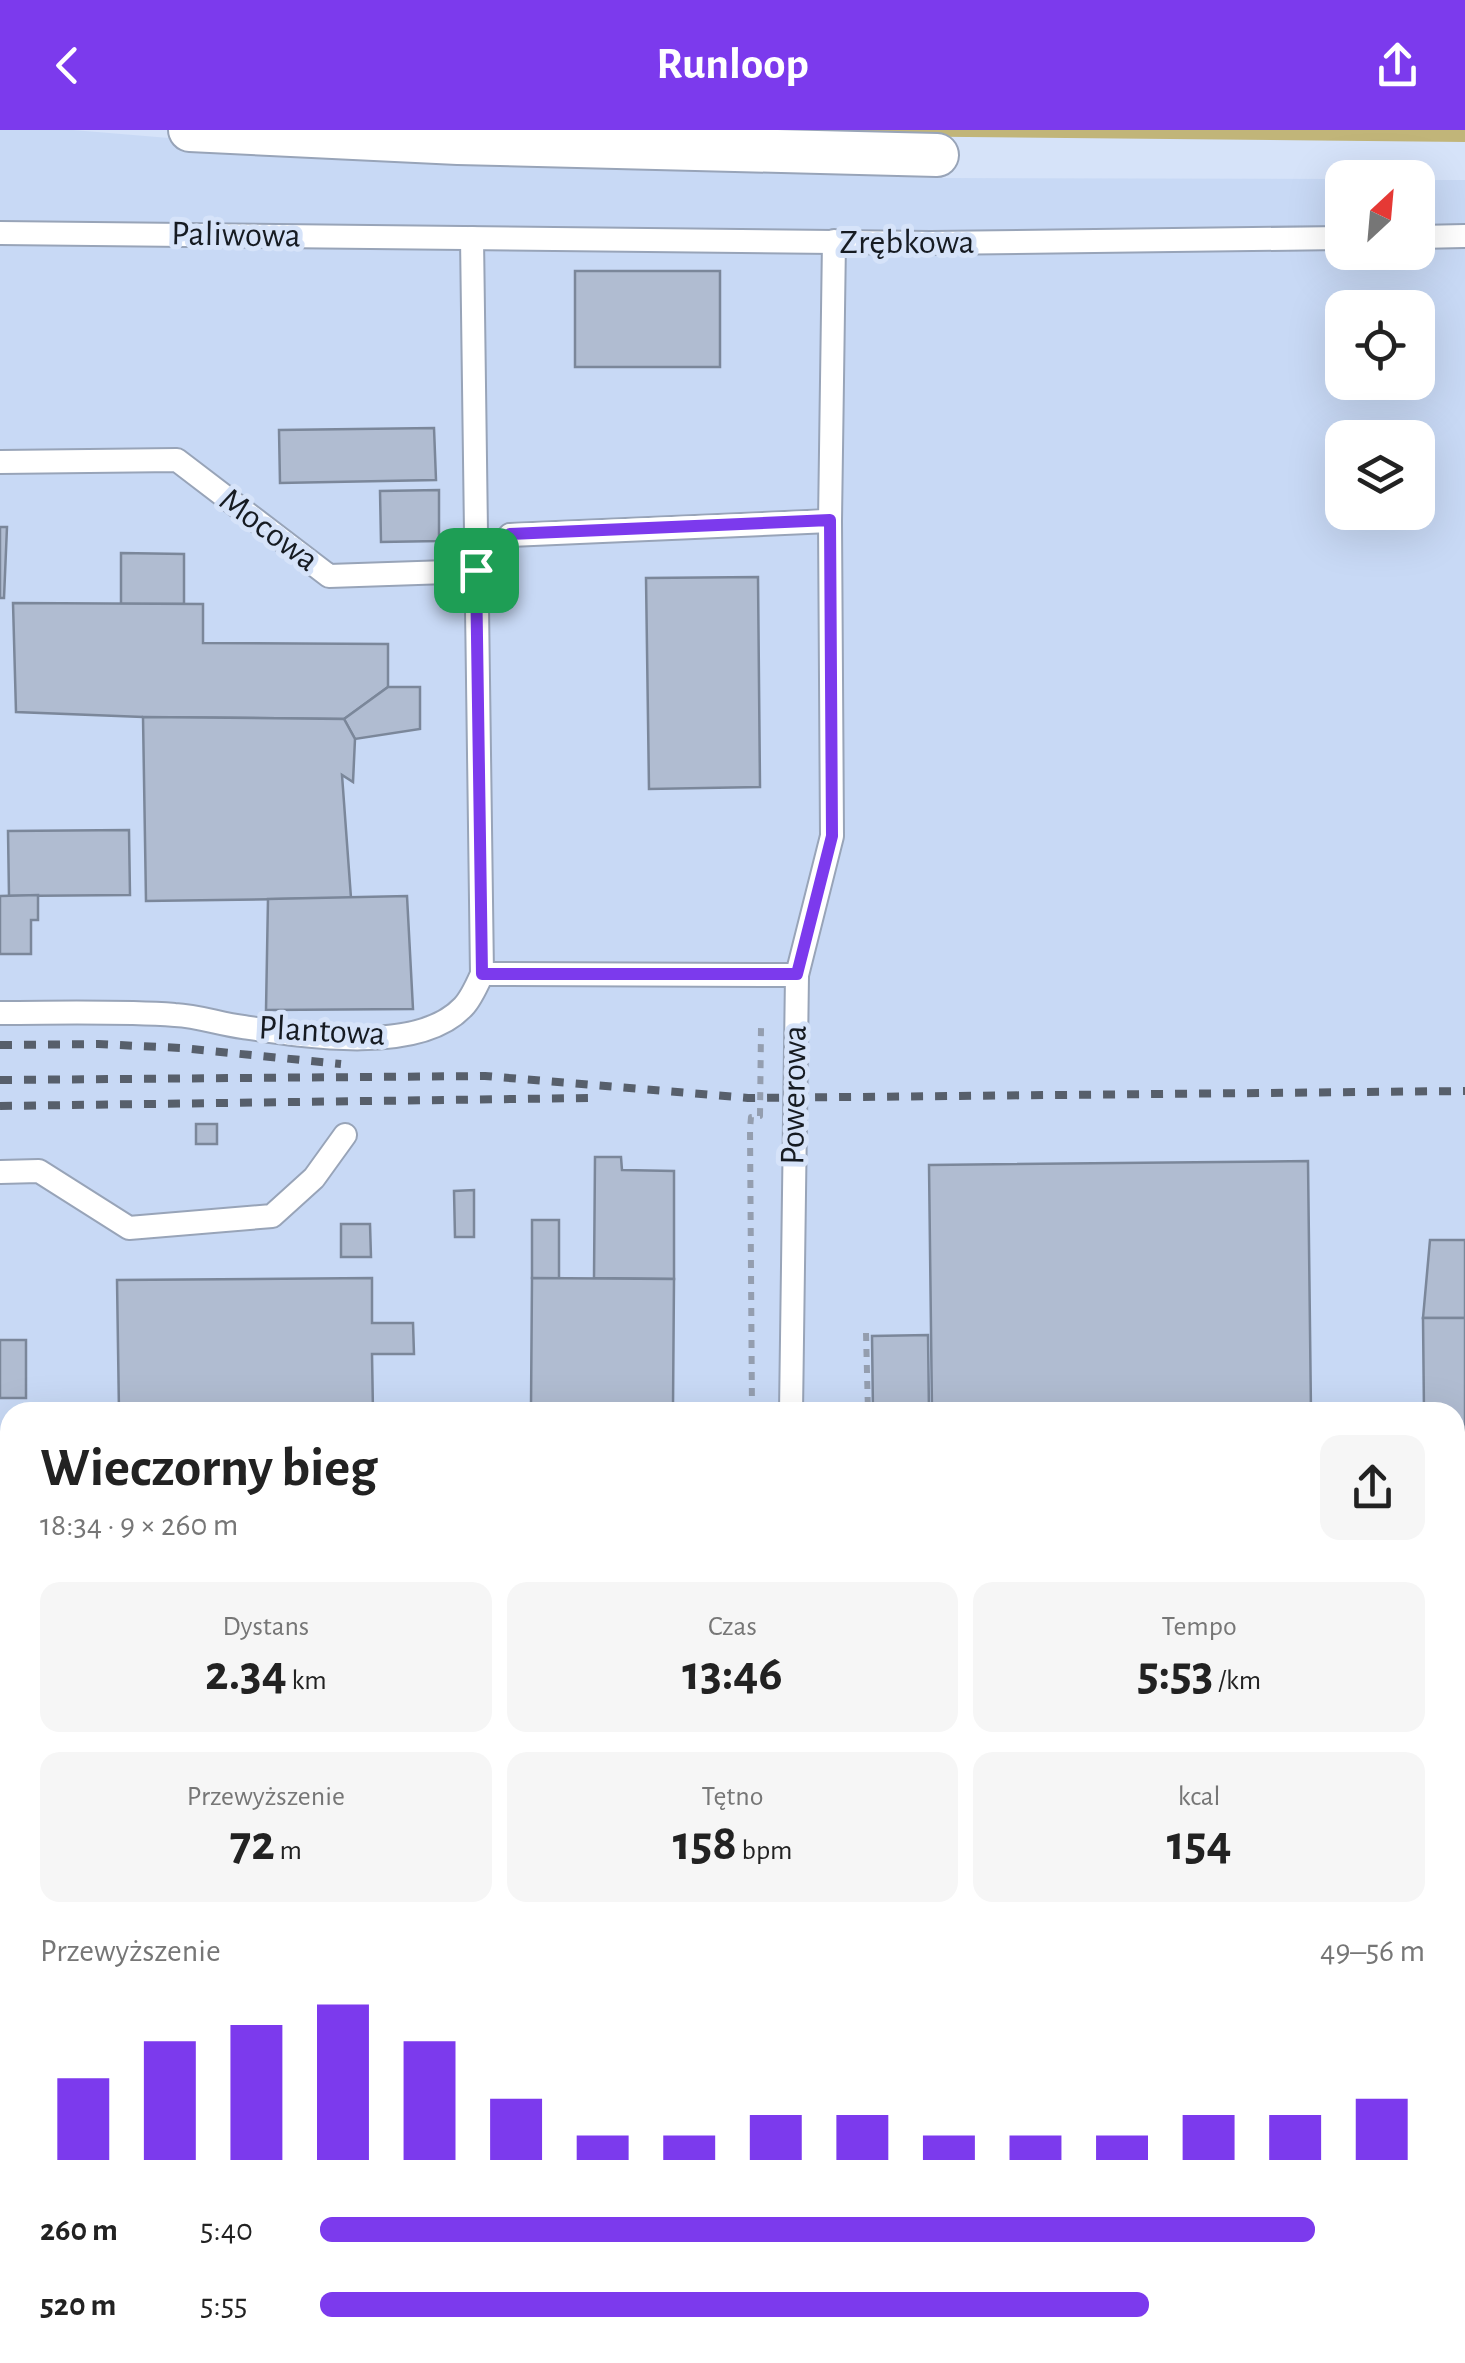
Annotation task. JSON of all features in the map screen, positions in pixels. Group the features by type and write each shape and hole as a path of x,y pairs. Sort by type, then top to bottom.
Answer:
{"street":[{"path":"190,130 458,143 938,155"}],"lane":[{"name":"Paliwowa","path":"0,233 472,238"},
{"path":"1435,237 1465,236"},
{"name":"Zrębkowa","path":"472,238 931,243 1325,238"},
{"path":"472,238 482,974 797,974"},
{"name":"Powerowa","path":"791,1402 797,974 832,836 830,520 834,241"},
{"name":"Mocowa","path":"0,462 177,460 329,576 476,570"},
{"path":"476,570 510,534 830,520"},
{"name":"Plantowa","path":"0,1013 179,1015 319,1036 394,1037 430,1030 463,1008 482,974"},
{"path":"0,1172 38,1171 129,1228 272,1216 314,1178 345,1135"}],"path":[{"path":"752,1402 750,1130 752,1118 760,1116 761,1028"},
{"path":"866,1333 868,1402"}],"shaded area":[{"path":"0,130 73,130 460,162 943,178 1325,179 1325,270 1435,270 1435,180 1465,180 1465,1402 0,1402"},
{"path":"455,130 1465,130 1465,142 478,132"}],"building":[{"path":"575,271 720,271 720,367 575,367"},
{"path":"434,428 436,480 280,483 279,430"},
{"path":"439,490 439,541 381,542 380,491"},
{"path":"0,527 7,527 4,598 0,598"},
{"path":"121,553 184,554 184,604 121,604"},
{"path":"758,577 760,787 649,789 646,578"},
{"path":"13,603 203,604 203,643 388,644 388,687 344,719 16,712"},
{"path":"388,687 420,687 420,729 355,739 344,719"},
{"path":"143,717 344,719 355,739 353,782 342,775 351,898 146,901"},
{"path":"129,830 130,895 9,896 8,831"},
{"path":"38,895 38,920 31,920 31,954 0,954 0,896"},
{"path":"407,896 413,1009 266,1010 268,899"},
{"path":"196,1124 217,1124 217,1144 196,1144"},
{"path":"595,1157 621,1157 622,1170 674,1171 674,1279 594,1278"},
{"path":"1308,1161 1311,1402 932,1402 929,1165"},
{"path":"474,1190 474,1237 455,1237 454,1191"},
{"path":"532,1220 559,1220 559,1279 532,1278"},
{"path":"341,1224 370,1224 371,1257 341,1257"},
{"path":"1430,1240 1465,1240 1465,1318 1423,1318"},
{"path":"372,1278 372,1323 413,1323 414,1354 372,1354 373,1402 119,1402 117,1280"},
{"path":"532,1278 674,1279 673,1402 531,1402"},
{"path":"1423,1318 1465,1318 1465,1402 1424,1402"},
{"path":"928,1335 929,1402 873,1402 872,1336"},
{"path":"0,1340 26,1340 26,1398 0,1398"}],"railway":[{"path":"0,1045 181,1048 341,1064"},
{"path":"0,1080 485,1076 748,1098 1465,1091"},
{"path":"0,1106 590,1098"}],"route":[{"path":"830,520 832,836 797,974 482,974 476,570 510,534 830,520"}]}
